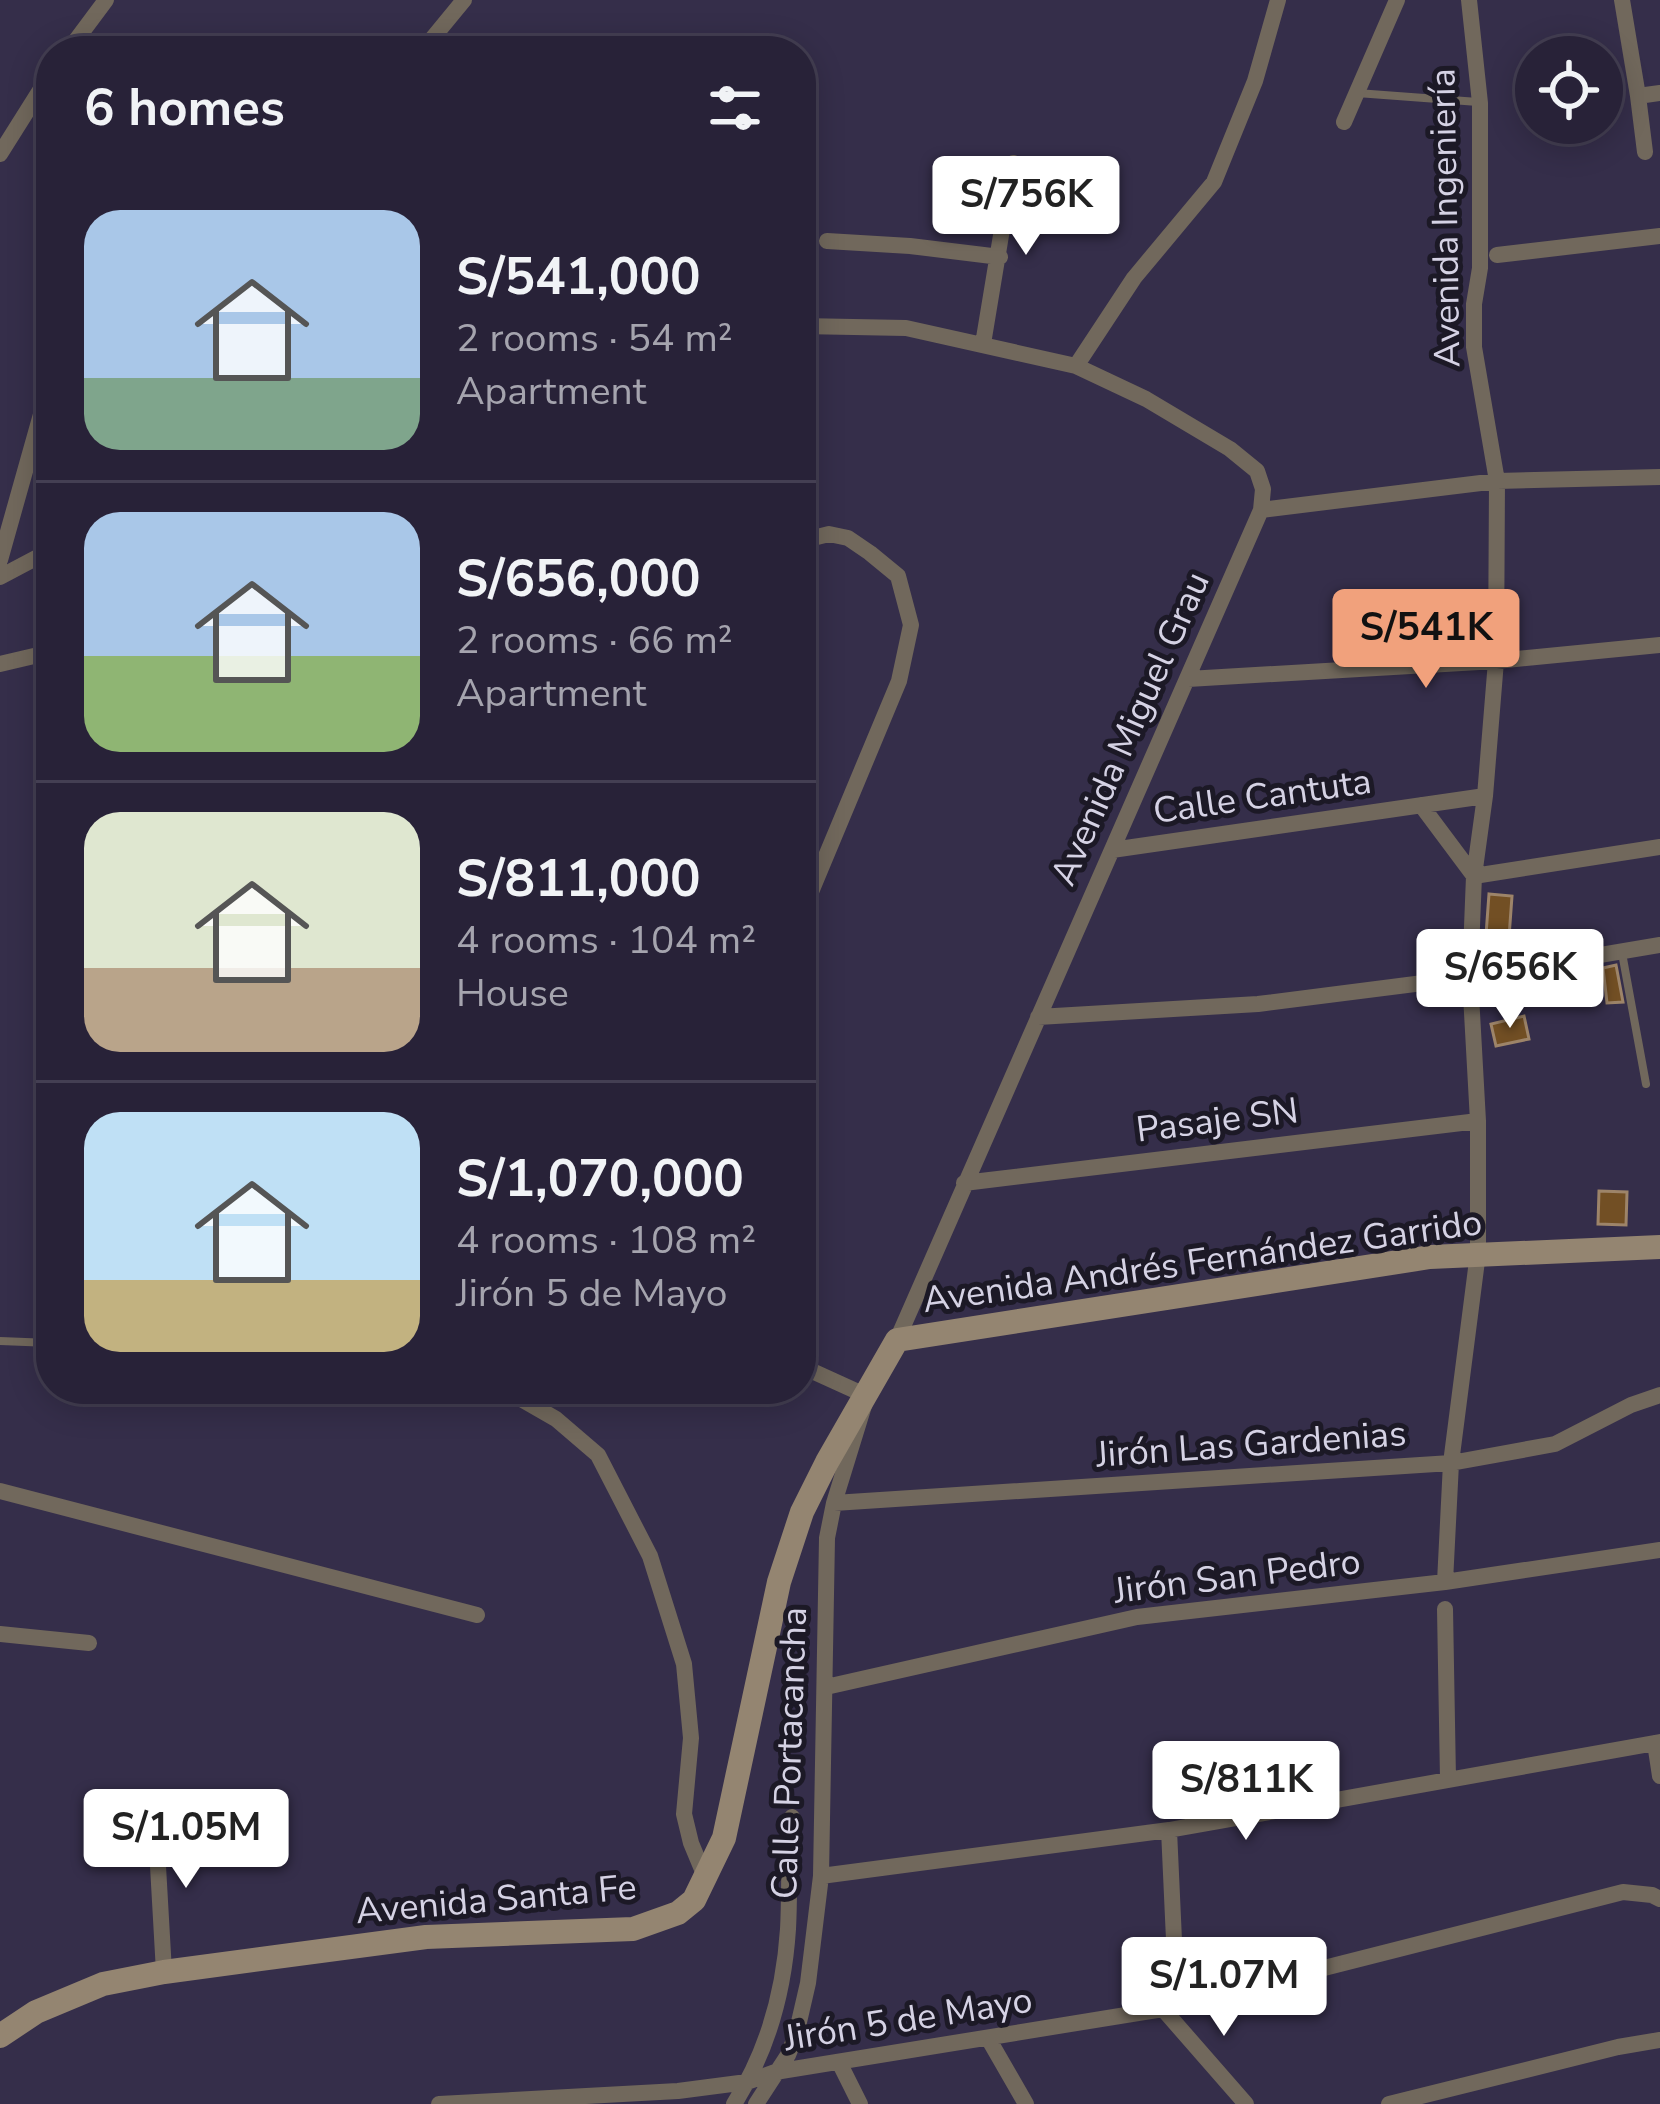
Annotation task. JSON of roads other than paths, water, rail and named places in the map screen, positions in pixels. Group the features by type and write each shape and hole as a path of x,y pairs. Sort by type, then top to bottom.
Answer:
{"street":[{"path":"79,36 106,0"},
{"path":"434,36 464,0"},
{"path":"1076,366 1134,278 1214,182 1255,81 1278,0"},
{"path":"1344,122 1397,0"},
{"name":"Avenida Ingeniería","path":"1445,1582 1451,1462 1478,1253 1478,1121 1470,977 1474,876 1496,661 1497,482 1474,346 1480,268 1480,103 1469,0"},
{"path":"1622,0 1645,152"},
{"path":"1638,96 1660,93"},
{"path":"0,154 36,97"},
{"path":"983,344 1013,163"},
{"path":"1497,255 1660,236"},
{"path":"827,241 1000,257"},
{"path":"816,324 907,328 1076,366 1146,399 1230,449 1257,471 1263,489 1262,510 1497,482 1660,477"},
{"path":"0,560 36,432"},
{"name":"Avenida Miguel Grau","path":"897,1340 1262,510"},
{"path":"816,537 848,538 898,576 910,625 899,681 816,880"},
{"path":"0,577 36,558"},
{"path":"1188,679 1496,661 1660,645"},
{"path":"0,664 36,656"},
{"name":"Calle Cantuta","path":"1112,850 1485,796"},
{"name":"Calle Cantuta","path":"1421,805 1474,876"},
{"path":"1474,876 1660,848"},
{"path":"1038,1017 1258,1004 1470,977 1660,945"},
{"name":"Pasaje SN","path":"964,1184 1478,1121"},
{"name":"Avenida Andrés Fernández Garrido","path":"897,1340 1430,1257 1660,1247"},
{"name":"Avenida Santa Fe","path":"0,2036 36,2012 103,1984 164,1972 426,1936 633,1929 678,1913 694,1900 706,1879 730,1815 778,1582 802,1512 897,1340"},
{"path":"816,1373 867,1396"},
{"name":"Jirón Las Gardenias","path":"833,1503 1451,1462 1556,1444 1660,1395"},
{"name":"Calle Portacancha","path":"756,2104 788,2055 808,1983 821,1876 827,1538 833,1503 867,1396"},
{"path":"529,1404 598,1455 650,1556 684,1664 691,1738 684,1814 706,1879"},
{"path":"0,1491 477,1615"},
{"name":"Jirón San Pedro","path":"826,1687 1137,1617 1445,1582 1660,1550"},
{"path":"1445,1610 1448,1779"},
{"path":"0,1634 89,1643"},
{"path":"821,1876 1169,1830 1657,1742 1660,1776"},
{"path":"155,1814 164,1972"},
{"path":"734,2104 766,2040 779,1995 788,1929 792,1817"},
{"path":"1169,1830 1170,2007 1246,2104"},
{"name":"Jirón 5 de Mayo","path":"439,2104 747,2083 775,2072 1170,2007 1623,1892 1660,1899"},
{"path":"988,2038 1026,2104"},
{"path":"1389,2104 1660,2040"},
{"path":"839,2062 860,2104"}],"lane":[{"path":"1357,93 1480,103"},
{"path":"1622,952 1646,1084"},
{"path":"0,1341 36,1342"}]}
